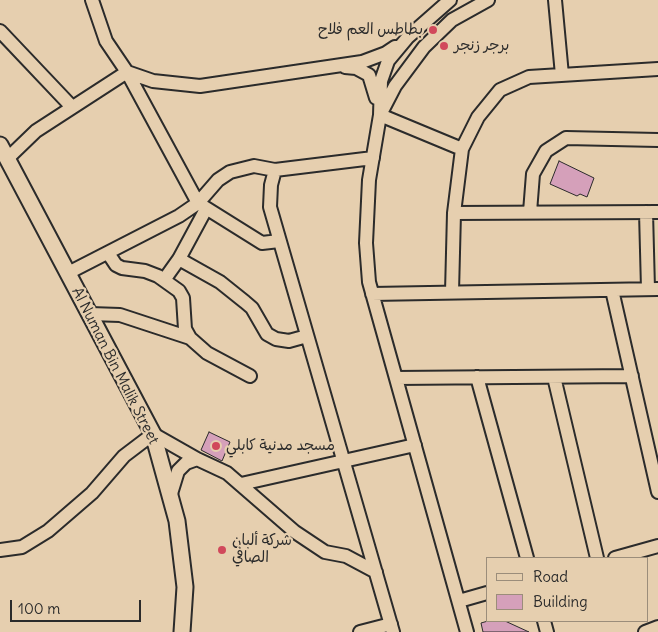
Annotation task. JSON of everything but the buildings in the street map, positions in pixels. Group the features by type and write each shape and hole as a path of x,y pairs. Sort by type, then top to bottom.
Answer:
{"main road":[{"name":"Al Numan Bin Malik Street","path":"4,151 153,434 177,521 186,587 182,632"}],"street":[{"path":"92,0 106,41 128,72 202,206 262,243 279,241"},
{"path":"128,72 153,81 200,86 370,59 386,53 408,37 450,0"},
{"path":"380,115 395,86 424,47 452,20 488,0"},
{"path":"555,0 562,75"},
{"path":"0,31 72,108"},
{"path":"408,37 388,61 381,81 380,115 369,180 366,242 372,294 468,632"},
{"path":"332,65 356,68 369,75 380,115"},
{"path":"452,292 454,212 462,149 478,117 500,90 529,77 658,68"},
{"path":"4,151 128,72"},
{"path":"380,115 462,149"},
{"path":"530,212 533,174 546,151 566,138 658,140"},
{"path":"164,280 180,259 202,206 218,180 230,172 254,166 274,170 372,158"},
{"path":"274,170 270,207 392,628 360,632"},
{"path":"68,273 202,206"},
{"path":"372,294 653,289 652,212 454,212"},
{"path":"108,253 116,264 122,268 145,271 164,280 179,291 183,298 185,329 190,338 207,353 250,376"},
{"path":"180,259 220,282 252,308 267,334 276,339 289,340 307,336"},
{"path":"612,290 655,463 658,492"},
{"path":"90,314 120,314 190,338"},
{"path":"396,378 632,376"},
{"path":"477,377 527,557"},
{"path":"554,377 597,557"},
{"path":"0,550 22,547 48,531 92,493 124,456 153,434 197,460 227,473 295,532 325,552 346,556 376,572"},
{"path":"240,484 415,445"},
{"path":"170,497 178,471 186,464 197,460"},
{"path":"619,557 658,546"},
{"path":"459,601 486,593"},
{"path":"645,632 658,627"}],"place":[{"name":"بطاطس العم فلاح","path":"433,30"},
{"name":"برجر زنجر","path":"444,46"},
{"name":"مسجد مدنية كابلي","path":"216,446"},
{"name":"شركة ألبان الصافي","path":"222,550"}]}
